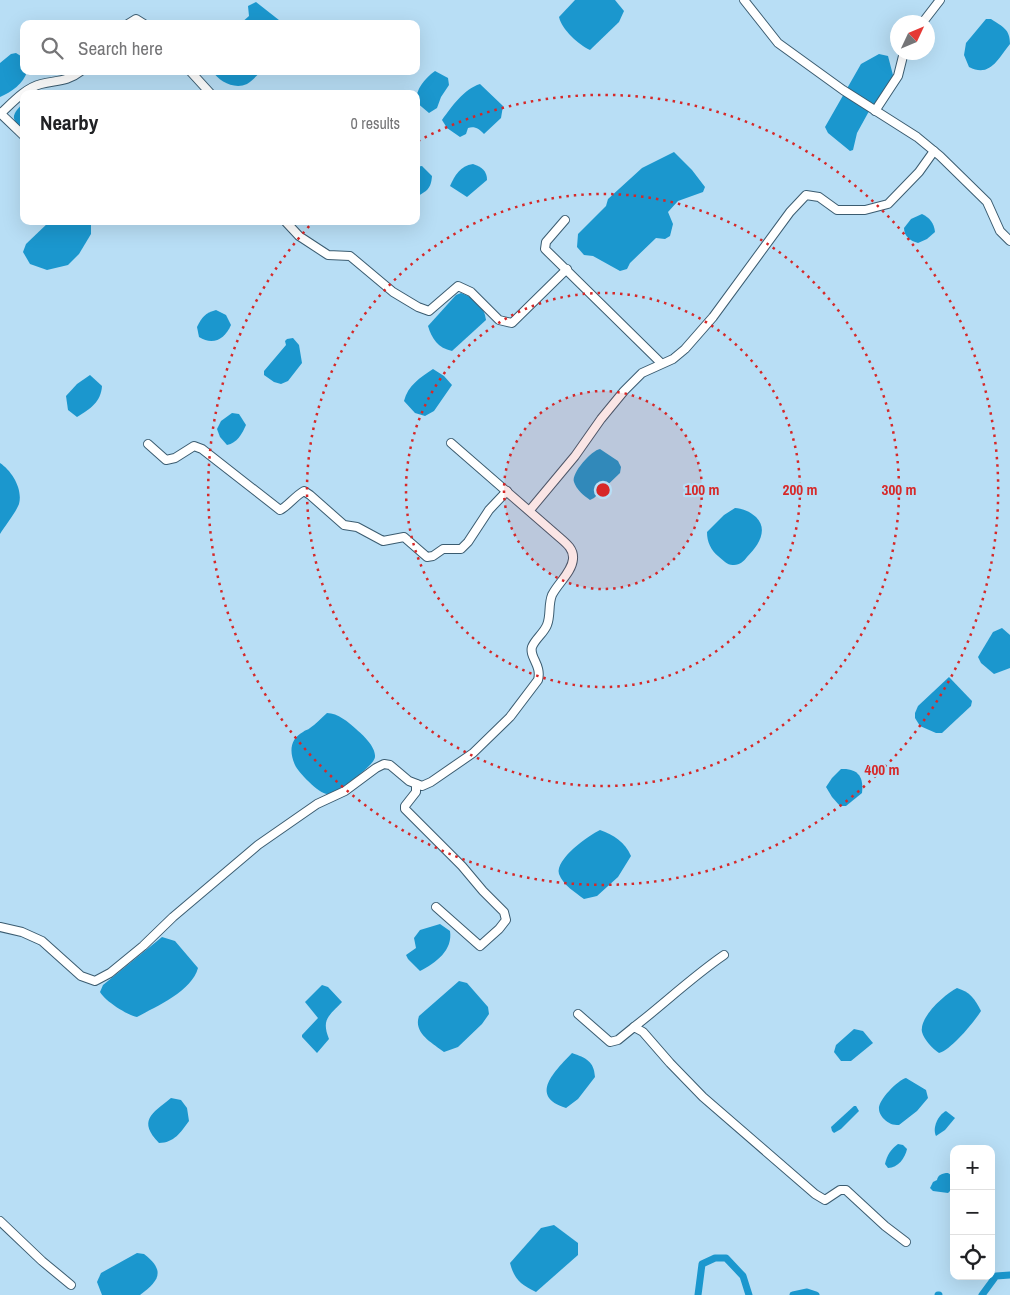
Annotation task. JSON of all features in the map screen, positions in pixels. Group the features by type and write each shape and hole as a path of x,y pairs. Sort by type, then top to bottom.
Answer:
{"street":[{"path":"744,0 778,43 843,90 917,137 963,177 987,202 1000,231 1010,241"},
{"path":"928,15 940,0"},
{"path":"875,111 898,76 902,60"},
{"path":"26,90 40,84 72,78 76,75"},
{"path":"194,75 207,90"},
{"path":"20,96 0,114 20,132"},
{"path":"530,510 575,456 601,419 624,391 642,373 673,359 713,317 790,212 806,195 819,197 837,210 865,210 888,204 920,172 934,151"},
{"path":"565,220 546,242 545,249 661,363"},
{"path":"289,225 299,236 328,255 350,256 393,292 418,307 429,310 458,286 471,292 499,320 512,323 567,269"},
{"path":"0,927 22,932 42,941 81,976 95,981 110,973 143,946 258,844 317,804 344,791 384,764 390,765 408,781 422,786 431,782 473,753 510,717 538,680 540,673 531,651 547,627 550,601 553,593 571,568 574,558 571,548 530,510 451,443"},
{"path":"148,444 166,460 175,458 194,446 202,449 280,510 304,491 310,494 344,525 357,527 383,541 404,537 427,557 443,550 461,549 468,542 489,510 506,491"},
{"path":"416,784 416,792 405,806 405,809 462,866 504,912 506,920 500,929 480,946 436,907"},
{"path":"578,1014 610,1042 618,1040 662,1006 681,987 724,955"},
{"path":"634,1027 643,1032 670,1064 704,1096 815,1194 825,1200 840,1190 846,1190 885,1226 906,1242"},
{"path":"0,1222 71,1285"}],"water":[{"path":"575,0 615,0 624,11 619,22 590,50 581,45 572,36 564,27 559,17"},
{"path":"256,2 279,20 244,20 249,16 248,6"},
{"path":"986,19 991,19 1005,29 1009,35 1010,44 988,69 976,70 969,67 964,55 966,43"},
{"path":"16,53 20,56 20,75 25,75 16,87 0,97 0,63 11,54"},
{"path":"879,54 888,56 894,79 868,113 857,133 853,150 850,151 828,133 825,127 861,64"},
{"path":"435,71 448,78 449,85 441,97 437,108 429,113 420,105 418,90 427,77"},
{"path":"216,75 258,75 242,86 227,84"},
{"path":"480,84 503,106 501,118 484,134 477,128 470,127 466,134 460,137 447,128 442,120 464,94"},
{"path":"20,107 20,127 14,120"},
{"path":"674,152 692,170 705,187 703,192 678,201 668,212 673,224 670,236 665,239 656,238 630,263 627,269 620,271 593,256 584,255 577,247 578,234 606,206 608,199 642,168"},
{"path":"473,164 483,170 487,180 467,197 450,186 458,172"},
{"path":"420,166 422,166 432,176 428,189 420,195"},
{"path":"922,214 931,221 935,232 927,239 918,243 908,238 904,228 911,219"},
{"path":"46,225 91,225 91,234 79,254 68,265 47,270 30,264 23,252 26,244"},
{"path":"461,293 471,297 481,306 486,320 452,351 443,348 436,342 428,326 456,295"},
{"path":"216,310 226,315 231,325 218,340 204,340 199,337 197,327 204,316"},
{"path":"293,338 299,345 302,363 288,381 281,384 274,382 264,375 264,371 286,345 285,341"},
{"path":"433,369 444,376 452,385 434,411 425,416 415,413 404,401 412,386"},
{"path":"90,375 102,386 100,396 94,404 77,417 68,410 66,396 77,384"},
{"path":"232,413 239,414 246,425 241,435 231,444 227,445 220,437 217,429 221,421"},
{"path":"600,449 618,461 621,467 620,473 590,500 576,487 574,478 583,462 592,453"},
{"path":"0,463 16,481 20,498 18,507 0,534"},
{"path":"735,508 751,513 756,517 762,527 762,532 755,548 745,560 738,564 730,565 713,551 707,532 724,515"},
{"path":"1002,628 1010,635 1010,668 994,674 981,663 978,657 993,632"},
{"path":"949,677 972,701 971,706 942,733 936,733 920,726 915,718 915,713 918,706"},
{"path":"327,713 343,718 365,738 375,753 375,757 369,766 339,789 328,794 320,791 300,773 295,765 291,751 295,738"},
{"path":"841,769 856,772 862,782 862,793 846,806 840,806 826,787"},
{"path":"600,830 618,840 626,847 631,856 618,877 597,896 584,899 563,882 559,874 559,868 574,848"},
{"path":"440,924 450,931 449,944 437,960 420,971 406,955 416,948 414,938 420,930"},
{"path":"162,937 175,941 198,968 189,984 173,997 137,1017 133,1016 111,1003 100,992 103,985"},
{"path":"459,981 467,983 488,1007 489,1014 482,1024 458,1047 444,1052 429,1041 421,1032 418,1022 419,1016"},
{"path":"322,985 328,987 342,1002 326,1022 329,1039 317,1053 302,1035 318,1018 305,1002"},
{"path":"957,988 972,997 981,1011 950,1047 939,1053 925,1038 922,1026 934,1007 946,995"},
{"path":"854,1029 863,1031 873,1043 851,1061 841,1061 834,1052 836,1045"},
{"path":"572,1053 591,1064 595,1077 578,1099 566,1108 555,1103 549,1097 547,1090 548,1083 553,1075"},
{"path":"906,1078 926,1090 928,1098 917,1111 899,1125 891,1124 881,1115 880,1105 889,1091 898,1082"},
{"path":"171,1098 181,1100 187,1108 189,1121 173,1139 159,1143 149,1129 148,1123 153,1113"},
{"path":"854,1106 859,1111 841,1129 834,1133 831,1127"},
{"path":"946,1111 955,1118 945,1130 936,1136 936,1122 940,1115"},
{"path":"898,1144 903,1145 907,1149 906,1152 898,1164 888,1168 885,1164 887,1158 891,1150"},
{"path":"942,1174 950,1174 950,1191 948,1193 933,1191 930,1188 933,1182"},
{"path":"554,1225 578,1243 578,1255 536,1292 519,1281 510,1263 541,1228"},
{"path":"137,1253 144,1254 155,1266 157,1276 152,1285 140,1295 102,1295 97,1282 101,1273"}],"waterway":[{"path":"698,1295 702,1264 715,1258 726,1258 743,1276 749,1295"},
{"path":"982,1295 996,1276 1010,1275"},
{"path":"793,1295 807,1292 816,1295"}]}
